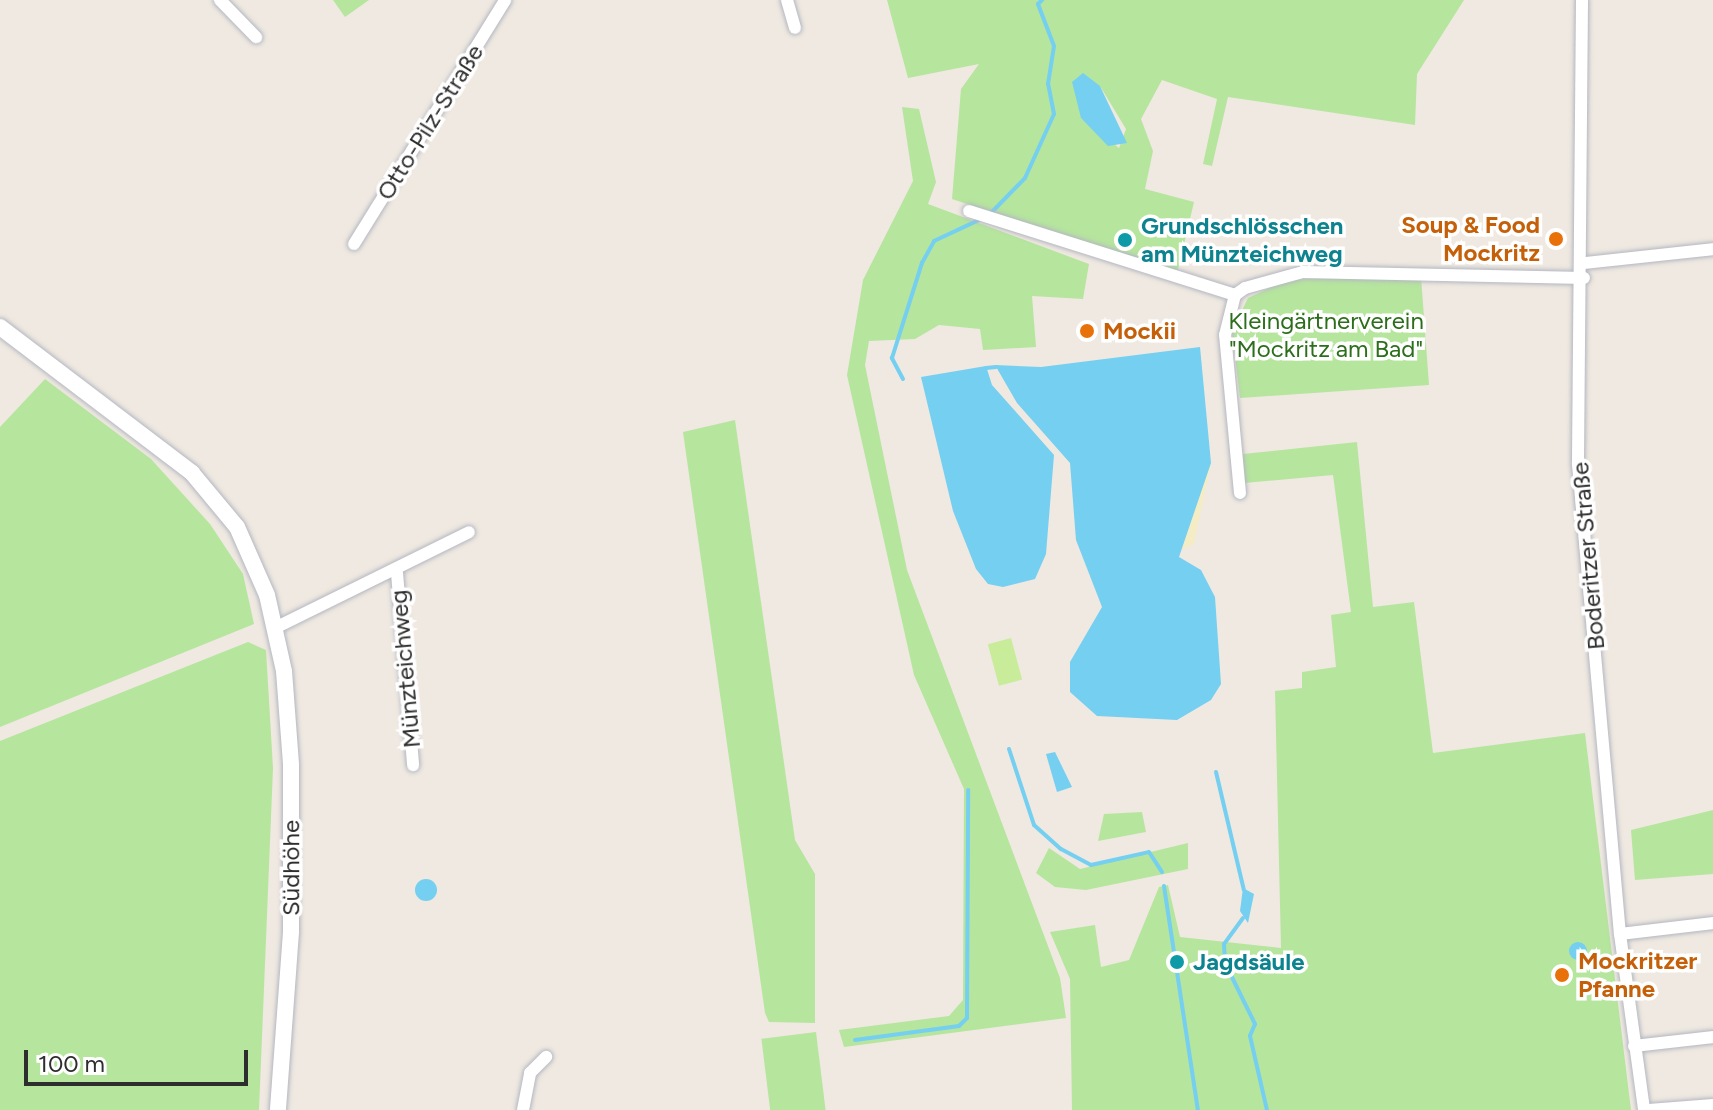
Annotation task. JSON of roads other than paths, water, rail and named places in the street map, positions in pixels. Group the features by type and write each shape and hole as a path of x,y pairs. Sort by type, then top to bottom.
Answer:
{"street":[{"path":"220,0 256,37"},
{"name":"Otto-Pilz-Straße","path":"354,244 505,0"},
{"path":"787,0 795,28"},
{"name":"Boderitzer Straße","path":"1582,0 1585,263 1578,464 1620,934 1634,1046 1647,1110"},
{"path":"969,211 1235,295 1303,272 1584,278"},
{"path":"1585,263 1713,249"},
{"path":"1235,295 1225,335 1240,493"},
{"name":"Südhöhe","path":"0,327 167,450 216,498 257,566 277,627 289,719 292,876 278,1110"},
{"name":"Münzteichweg","path":"277,627 397,573 469,532"},
{"name":"Münzteichweg","path":"397,573 413,765"},
{"path":"1620,934 1713,923"},
{"path":"1634,1046 1713,1037"},
{"path":"523,1110 530,1073 546,1057"},
{"path":"1647,1110 1713,1105"}],"water":[{"path":"1083,73 1100,86 1127,143 1108,146 1081,118 1072,82"},
{"path":"1200,347 1211,463 1179,557 1201,570 1215,597 1221,684 1211,700 1177,720 1097,716 1070,692 1070,662 1102,607 1076,540 1070,463 1017,403 995,365 1041,367"},
{"path":"986,366 992,385 1054,455 1046,554 1035,579 1003,587 988,584 976,569 953,511 921,377"},
{"path":"1055,752 1072,787 1057,792 1046,754"},
{"path":"426,879 434,882 437,890 434,898 426,901 418,898 415,890 418,882"},
{"path":"1243,888 1254,894 1248,923 1240,911"},
{"path":"1578,942 1587,951 1578,960 1569,951"}],"waterway":[{"path":"991,213 1025,178 1054,114 1048,84 1054,46 1038,4 1042,0"},
{"path":"903,379 892,358 922,263 934,241 983,218"},
{"path":"986,368 996,367"},
{"path":"1009,749 1034,825 1061,849 1091,865 1149,852 1162,872"},
{"path":"1216,772 1244,890"},
{"path":"855,1040 959,1026 967,1018 968,790"},
{"path":"1164,886 1198,1110"},
{"path":"1243,918 1224,944 1225,963 1255,1024 1250,1036 1267,1110"}],"place":[{"name":"Soup & Food Mockritz","path":"1556,239"},
{"name":"Grundschlösschen am Münzteichweg","path":"1125,240"},
{"name":"Mockii","path":"1087,331"},
{"name":"Jagdsäule","path":"1177,962"},
{"name":"Mockritzer Pfanne","path":"1562,975"}],"park label":[{"name":"Kleingärtnerverein \"Mockritz am Bad\"","path":"1326,335"}]}
